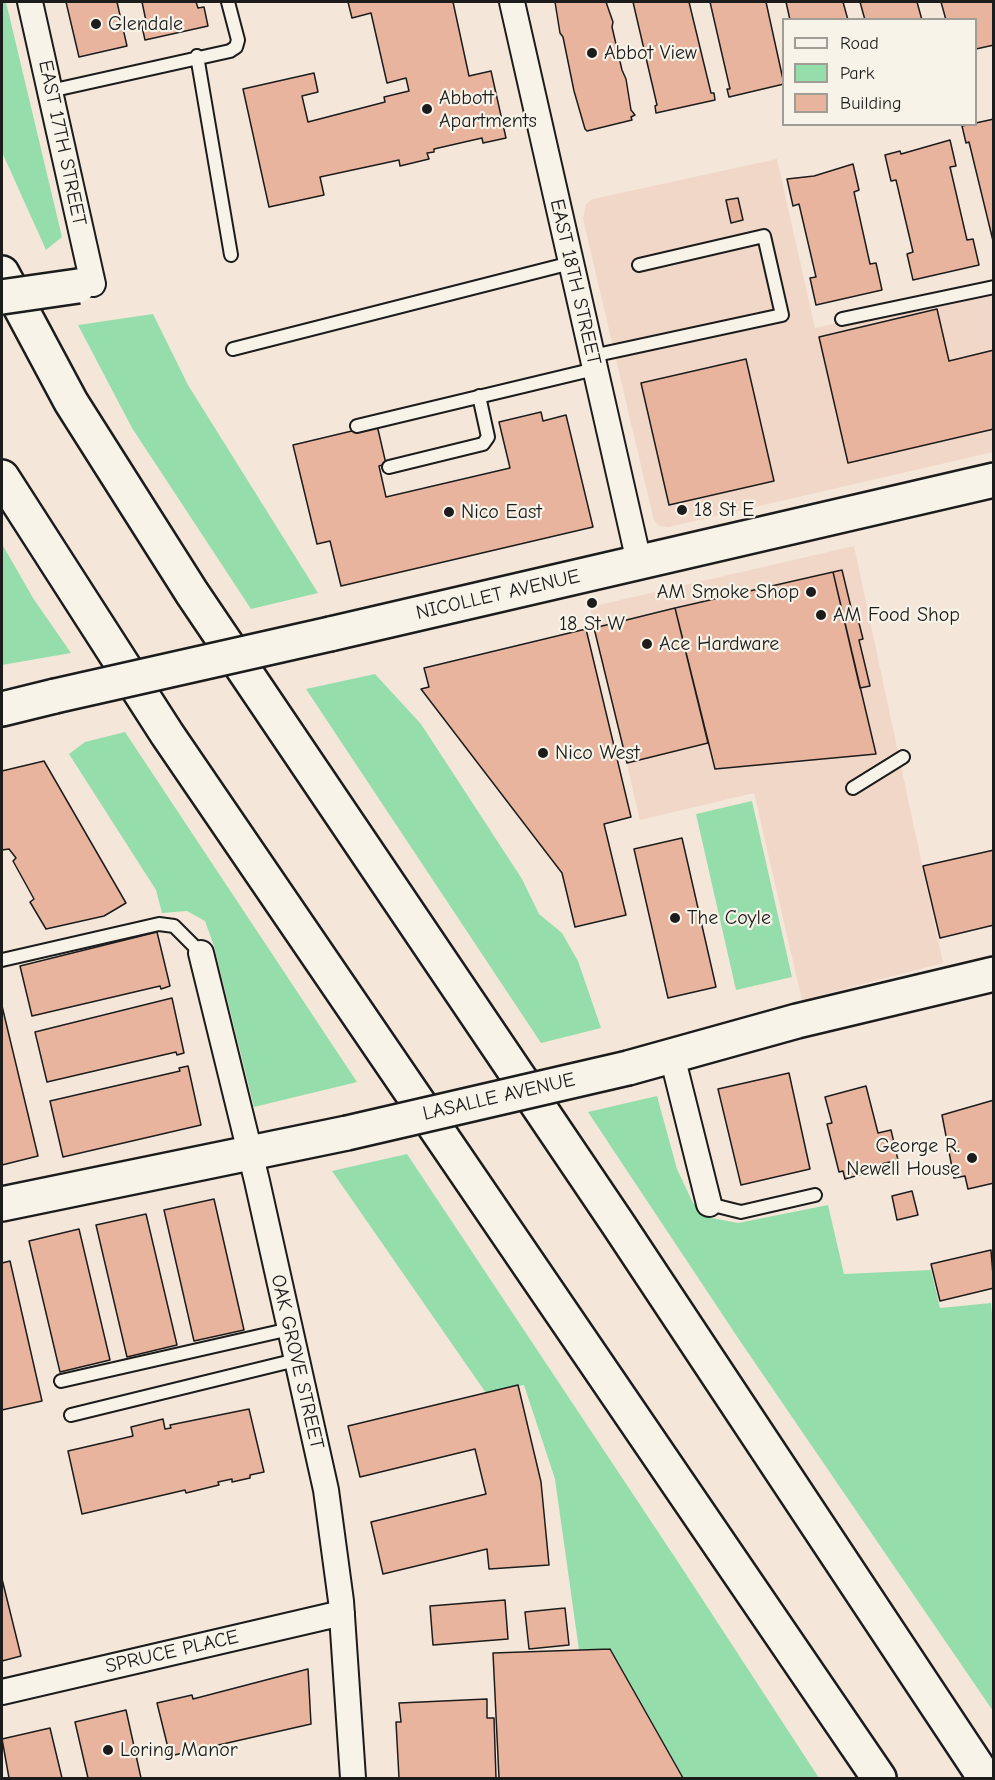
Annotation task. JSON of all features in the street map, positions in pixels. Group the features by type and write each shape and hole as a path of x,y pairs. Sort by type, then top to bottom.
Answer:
{"main road":[{"path":"2,273 71,402 192,593 605,1204 987,1779"},
{"path":"2,297 85,285"},
{"path":"2,477 167,734 876,1775"},
{"name":"NICOLLET AVENUE","path":"2,709 993,480"},
{"name":"LASALLE AVENUE","path":"2,1204 347,1133 628,1068 807,1018 993,974"}],"street":[{"name":"EAST 17TH STREET","path":"30,2 50,91 85,285"},
{"name":"EAST 18TH STREET","path":"512,2 639,562"},
{"name":"OAK GROVE STREET","path":"201,953 326,1490 342,1613 353,1779"},
{"path":"672,1056 708,1204"},
{"name":"SPRUCE PLACE","path":"2,1692 342,1613"}],"lane":[{"path":"50,91 236,47 238,40 228,2"},
{"path":"197,56 231,255"},
{"path":"357,426 479,396 593,362 782,315 764,236 639,265"},
{"path":"233,349 571,263"},
{"path":"842,320 993,287"},
{"path":"389,466 483,444 488,437 479,396"},
{"path":"853,788 903,757"},
{"path":"2,960 159,924 174,926 201,953"},
{"path":"708,1204 741,1212 815,1195"},
{"path":"61,1381 290,1329"},
{"path":"71,1415 296,1360"}],"shaded area":[{"path":"777,159 815,328 993,288 993,452 668,527 660,526 654,521 583,219 586,204 593,199"},
{"path":"854,546 943,963 802,1000 754,793 640,820 590,607"}],"green space":[{"path":"2,2 6,2 62,237 46,250 2,152"},
{"path":"153,314 188,385 318,593 251,609 132,428 78,325"},
{"path":"2,544 33,598 71,653 2,665"},
{"path":"375,674 421,724 522,879 539,914 562,933 578,961 601,1028 541,1043 306,689"},
{"path":"125,732 357,1082 254,1107 214,946 205,921 187,911 162,913 156,890 69,754 85,742"},
{"path":"752,801 792,977 736,990 696,814"},
{"path":"657,1096 677,1169 693,1203 712,1218 738,1223 828,1205 844,1274 931,1270 940,1308 991,1303 994,1334 993,1711 740,1341 588,1112"},
{"path":"407,1154 819,1778 683,1778 610,1649 579,1650 555,1479 524,1385 486,1393 332,1171"}],"building":[{"name":"Glendale","path":"66,2 117,2 127,46 79,57"},
{"path":"142,2 196,2 198,8 204,7 208,26 145,40 141,22 146,21"},
{"name":"Abbott Apartments","path":"348,2 453,2 469,76 491,71 506,138 483,143 482,138 434,149 434,152 427,153 429,159 400,166 399,160 320,177 324,195 269,207 243,89 314,73 318,92 302,96 308,122 385,102 384,97 409,91 406,78 387,83 371,13 352,18"},
{"name":"Abbot View","path":"555,2 606,2 613,22 612,27 626,79 631,110 635,115 631,117 632,120 587,131 585,129 574,91 563,37 560,33"},
{"path":"633,2 689,2 711,93 714,93 715,100 656,113 655,106 657,105"},
{"path":"710,2 766,2 782,75 782,84 729,97 727,89 730,89"},
{"path":"786,2 843,2 847,18 790,18"},
{"path":"860,2 917,2 921,18 864,18"},
{"path":"941,2 994,2 994,45 977,49 977,18 945,18"},
{"path":"994,119 994,245 969,142 966,143 962,126 977,126 977,123"},
{"path":"950,140 956,166 950,167 967,240 973,239 979,265 913,280 907,254 913,252 896,180 891,181 885,155 900,151 901,154"},
{"path":"853,164 859,190 854,192 870,264 876,263 882,290 816,305 810,278 816,277 799,204 793,206 787,179 814,176"},
{"path":"738,198 743,220 731,223 726,200"},
{"path":"937,309 949,361 994,350 994,429 848,463 819,337"},
{"path":"746,359 774,481 669,505 641,383"},
{"name":"Nico East","path":"541,412 543,421 566,415 593,527 341,586 330,541 317,544 293,445 377,425 386,464 379,466 386,497 510,468 499,422"},
{"path":"842,570 854,620 858,619 863,639 859,640 870,686 860,688 833,572"},
{"path":"833,572 876,754 715,769 675,608"},
{"path":"675,608 708,743 627,763 594,628"},
{"name":"Nico West","path":"586,629 631,817 604,824 626,915 575,927 562,873 421,689 429,687 424,668"},
{"path":"44,761 126,903 104,916 46,929 30,902 34,899 13,861 16,858 9,849 2,850 2,771"},
{"name":"The Coyle","path":"682,838 716,987 668,998 634,849"},
{"path":"994,850 994,925 940,938 923,866"},
{"path":"157,932 170,986 161,989 160,986 32,1016 20,966"},
{"path":"172,998 184,1053 177,1055 176,1052 47,1082 35,1032"},
{"path":"2,1006 38,1156 2,1165"},
{"path":"188,1066 201,1125 63,1157 50,1101 180,1071 179,1068"},
{"path":"789,1073 810,1169 741,1185 718,1089"},
{"path":"866,1086 878,1133 891,1130 898,1160 865,1168 866,1173 845,1179 843,1171 839,1172 827,1124 832,1123 825,1097"},
{"name":"George R. Newell House","path":"994,1100 994,1183 968,1189 965,1176 954,1178 942,1115"},
{"path":"912,1191 918,1215 897,1220 892,1196"},
{"path":"214,1199 244,1330 194,1341 164,1210"},
{"path":"146,1214 177,1345 127,1357 96,1225"},
{"path":"79,1229 110,1360 60,1372 29,1241"},
{"path":"991,1250 994,1288 940,1301 931,1264"},
{"path":"10,1261 42,1401 2,1410 2,1263"},
{"path":"518,1385 541,1482 549,1565 489,1569 487,1549 383,1574 371,1522 486,1494 475,1449 360,1477 348,1426"},
{"path":"249,1409 264,1472 232,1482 232,1479 218,1482 219,1485 186,1493 185,1490 82,1514 68,1451 133,1436 131,1427 163,1419 165,1429 171,1428 170,1425"},
{"path":"2,1579 21,1656 2,1661"},
{"path":"505,1600 508,1639 433,1645 430,1606"},
{"path":"565,1608 569,1645 529,1649 525,1612"},
{"path":"610,1649 683,1778 499,1778 493,1653"},
{"path":"308,1669 311,1724 170,1756 157,1703 192,1695 193,1699"},
{"path":"487,1699 487,1718 494,1718 496,1778 399,1778 396,1722 401,1722 399,1703"},
{"name":"Loring Manor","path":"126,1710 141,1778 88,1778 75,1722"},
{"path":"50,1728 62,1778 9,1778 2,1739"}],"place":[{"name":"Glendale","path":"96,24"},
{"name":"Abbot View","path":"592,53"},
{"name":"Abbott Apartments","path":"427,109"},
{"name":"18 St E","path":"682,510"},
{"name":"Nico East","path":"449,512"},
{"name":"AM Smoke Shop","path":"811,592"},
{"name":"18 St W","path":"592,603"},
{"name":"AM Food Shop","path":"821,615"},
{"name":"Ace Hardware","path":"647,644"},
{"name":"Nico West","path":"543,753"},
{"name":"The Coyle","path":"675,918"},
{"name":"George R. Newell House","path":"972,1158"},
{"name":"Loring Manor","path":"108,1750"}]}
